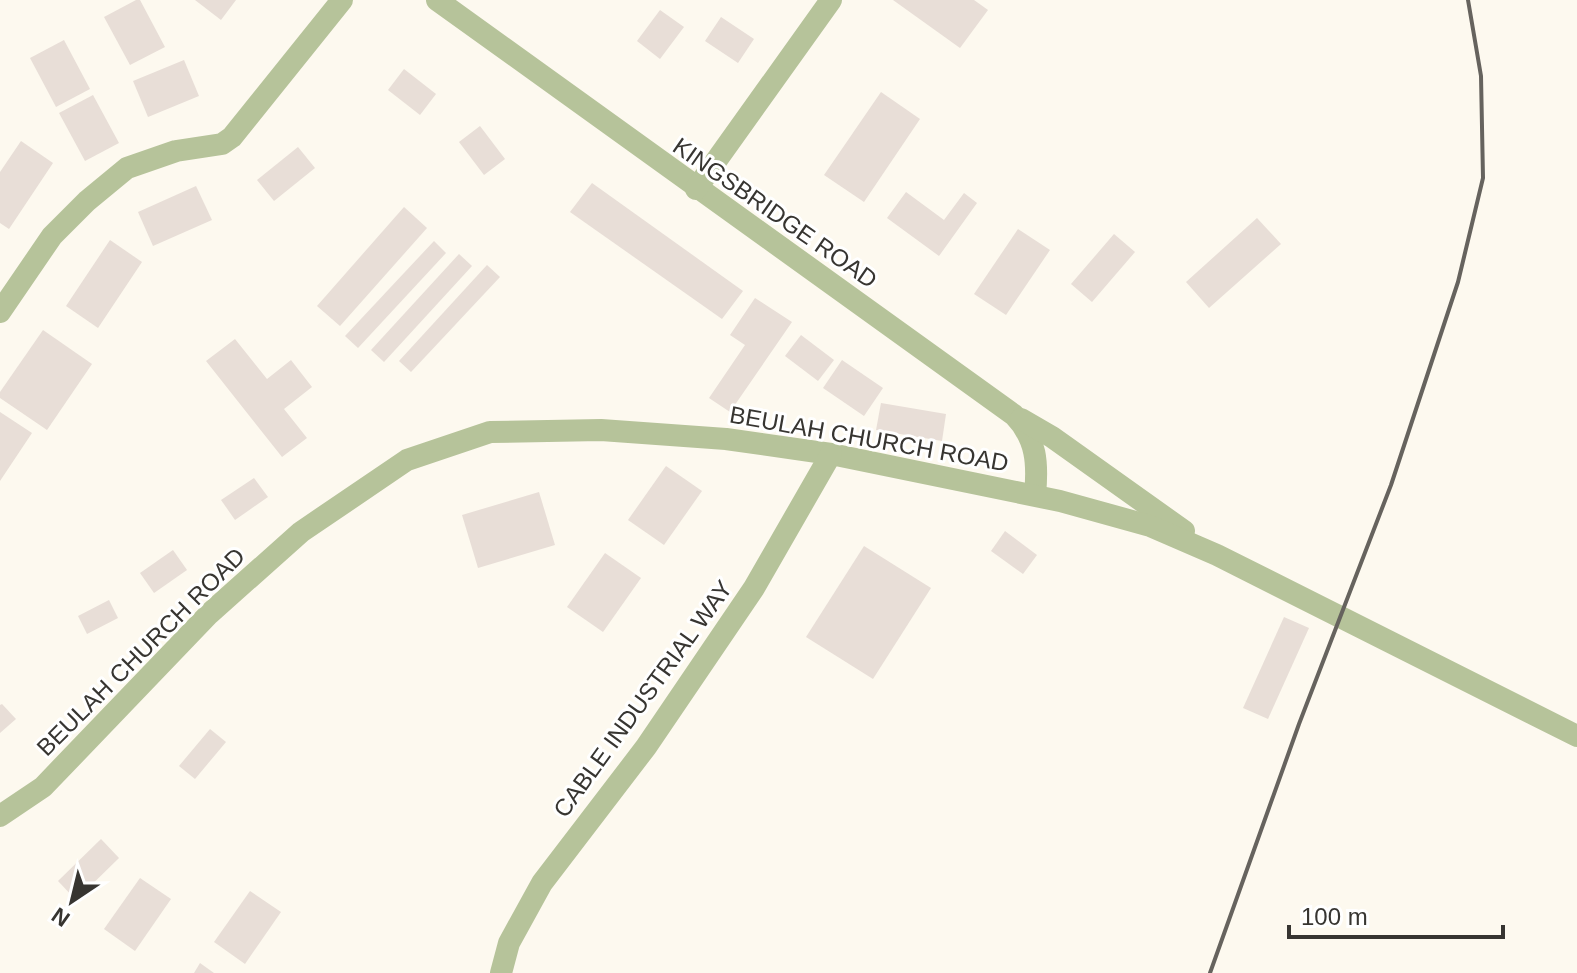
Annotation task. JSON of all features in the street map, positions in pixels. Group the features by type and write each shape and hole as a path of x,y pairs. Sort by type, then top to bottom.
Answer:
{"street":[{"path":"0,312 52,236 87,201 127,168 176,151 222,144 232,137 342,0"},
{"name":"KINGSBRIDGE ROAD","path":"437,0 1014,415 1026,427 1035,452 1038,469 1035,495"},
{"path":"696,189 831,0"},
{"path":"1014,415 1052,437 1217,555"},
{"name":"BEULAH CHURCH ROAD","path":"0,816 43,787 209,614 301,532 407,460 490,432 601,430 726,439 831,454 1035,495 1150,526 1217,555 1577,736"},
{"name":"CABLE INDUSTRIAL WAY","path":"501,973 509,943 542,883 646,747 754,588 831,454"}],"building":[{"path":"140,0 165,47 130,65 104,17"},
{"path":"195,0 236,0 221,20"},
{"path":"893,0 974,0 988,10 960,48"},
{"path":"660,10 684,27 660,59 637,41"},
{"path":"721,17 754,39 738,63 705,41"},
{"path":"64,40 90,89 56,107 30,58"},
{"path":"184,60 199,96 148,117 133,81"},
{"path":"404,69 436,94 420,115 388,90"},
{"path":"881,92 920,119 864,202 824,175"},
{"path":"93,95 119,143 85,161 59,113"},
{"path":"480,126 505,159 484,175 459,142"},
{"path":"21,141 53,163 9,229 0,223 0,172"},
{"path":"298,147 315,168 274,201 257,180"},
{"path":"592,183 743,291 722,319 570,212"},
{"path":"196,186 212,220 153,246 138,212"},
{"path":"906,192 944,220 964,193 977,203 939,256 887,218"},
{"path":"404,207 427,228 340,326 317,306"},
{"path":"1257,218 1281,244 1209,308 1186,282"},
{"path":"1018,229 1050,250 1006,315 974,294"},
{"path":"1114,234 1135,252 1092,302 1071,284"},
{"path":"110,240 142,262 98,328 66,306"},
{"path":"434,241 446,253 358,348 345,336"},
{"path":"459,254 472,266 384,362 371,350"},
{"path":"487,265 500,277 411,372 399,361"},
{"path":"755,298 792,322 730,412 709,398 745,345 730,335"},
{"path":"43,330 92,364 47,430 0,398 0,392"},
{"path":"801,335 834,360 818,381 785,356"},
{"path":"235,339 267,379 291,360 312,387 284,409 307,438 282,457 206,361"},
{"path":"842,360 883,388 864,416 823,388"},
{"path":"881,403 946,414 942,441 876,430"},
{"path":"0,412 32,433 0,481"},
{"path":"666,466 702,491 664,545 628,520"},
{"path":"254,478 268,497 235,520 221,500"},
{"path":"539,492 555,545 478,568 462,515"},
{"path":"1005,531 1037,555 1023,574 991,551"},
{"path":"864,546 931,588 873,679 806,637"},
{"path":"173,550 187,570 154,593 140,573"},
{"path":"605,553 641,578 603,632 567,607"},
{"path":"109,600 118,618 87,634 78,616"},
{"path":"1284,617 1309,628 1268,719 1243,708"},
{"path":"0,705 16,719 0,733"},
{"path":"210,729 226,742 195,779 179,766"},
{"path":"101,839 119,858 76,900 58,881"},
{"path":"140,878 171,899 135,951 104,929"},
{"path":"250,891 281,912 245,964 214,942"},
{"path":"200,963 214,973 194,973"}],"railway":[{"path":"1210,973 1299,724 1391,485 1458,282 1483,178 1481,76 1468,0"}]}
